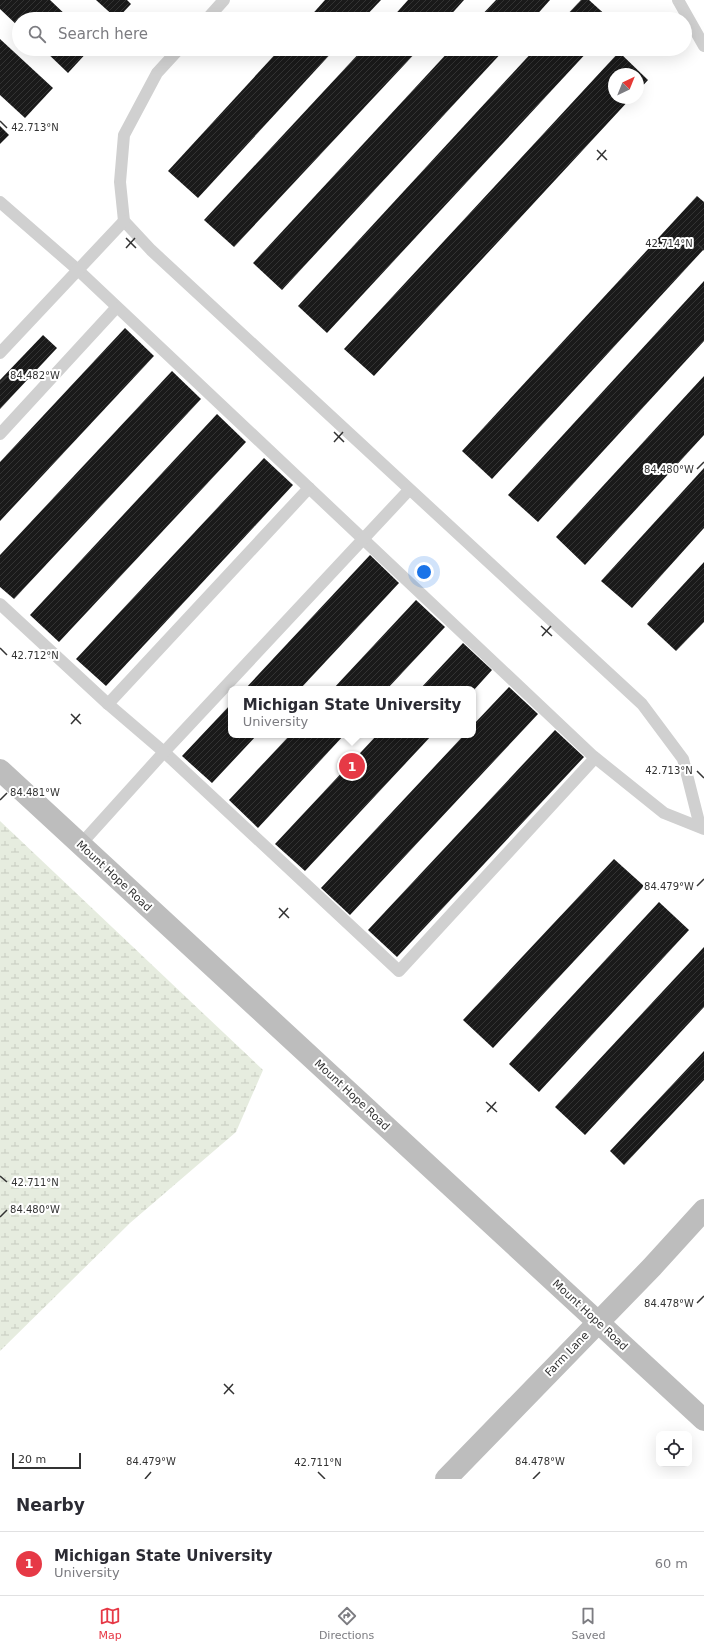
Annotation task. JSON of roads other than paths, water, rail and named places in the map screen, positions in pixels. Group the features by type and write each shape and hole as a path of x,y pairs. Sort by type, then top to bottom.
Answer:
{"street":[{"name":"Mount Hope Road","path":"0,770 704,1420"},
{"name":"Farm Lane","path":"446,1479 704,1210"}],"lane":[{"path":"213,12 224,0"},
{"path":"678,0 685,12"},
{"path":"692,25 704,46"},
{"path":"173,56 157,73 124,135 120,182 124,221 151,250 642,704 682,759 702,828"},
{"path":"0,202 78,270 116,308 595,758 664,813 702,828"},
{"path":"0,353 124,221"},
{"path":"0,434 116,308"},
{"path":"108,704 309,488"},
{"path":"80,845 164,752 410,490"},
{"path":"0,604 108,704 164,752 400,971 595,758"}],"place":[{"name":"Michigan State University","path":"352,766"}]}
